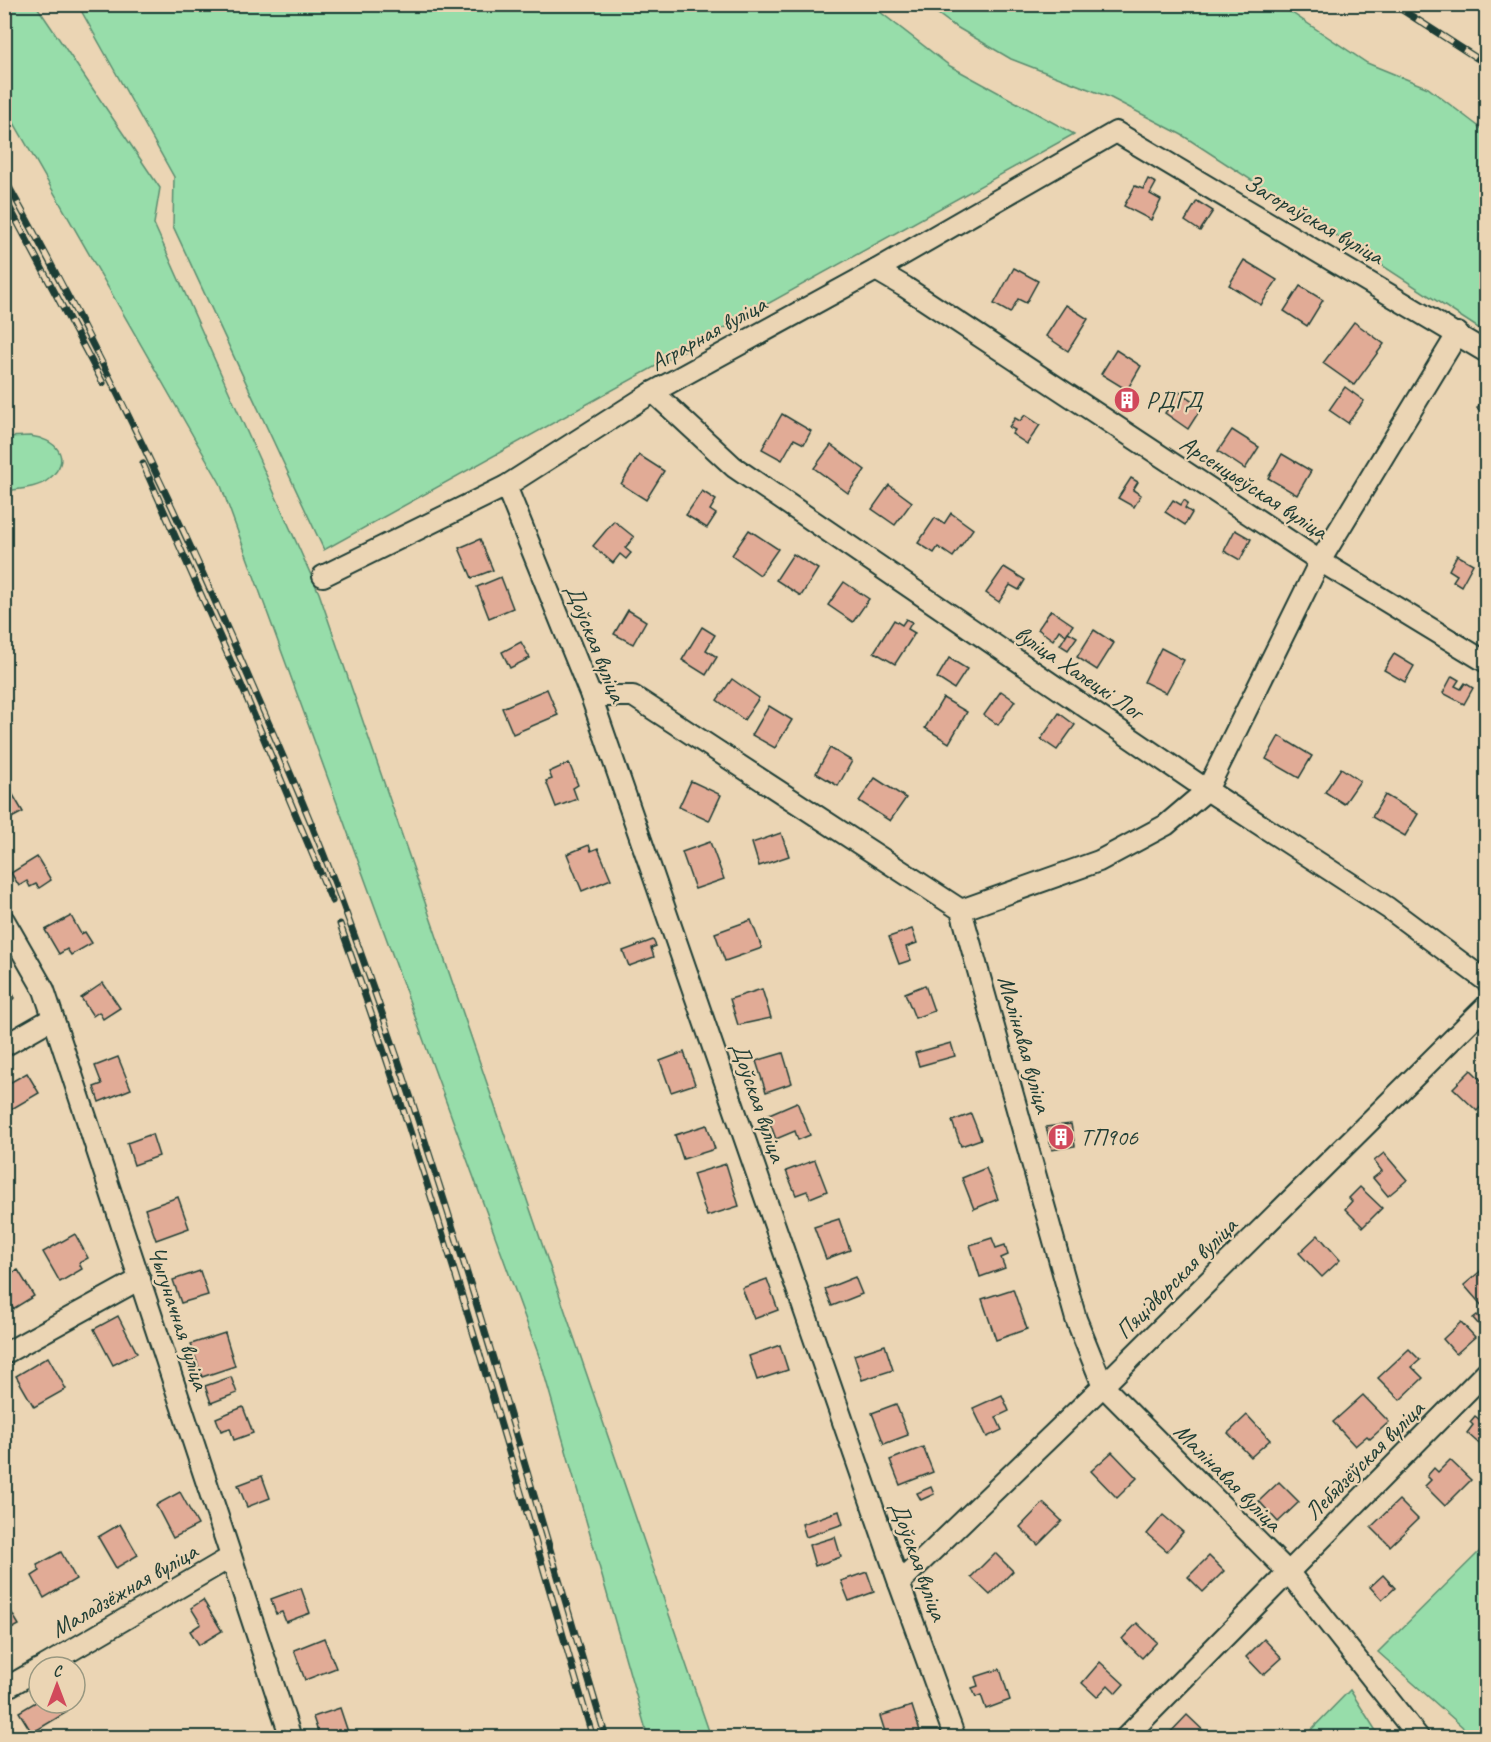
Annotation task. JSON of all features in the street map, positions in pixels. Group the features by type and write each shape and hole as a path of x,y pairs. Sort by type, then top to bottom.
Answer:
{"street":[{"name":"Аграрная вуліца","path":"323,576 506,486 653,392 876,270 1116,132"},
{"name":"Загораўская вуліца","path":"1116,132 1458,333 1486,352"},
{"name":"Арсенцьеўская вуліца","path":"876,270 1320,561 1486,662"},
{"path":"591,696 633,696 961,910 1099,861 1166,825 1207,790 1320,561 1458,333"},
{"name":"вуліца Халецкі Лог","path":"653,392 734,467 1207,790 1388,908 1486,981"},
{"name":"Доўская вуліца","path":"506,486 591,696 899,1583 956,1737"},
{"name":"Малінавая вуліца","path":"961,910 1076,1319 1102,1386 1289,1573 1419,1737"},
{"name":"Чыгуначная вуліца","path":"4,920 44,990 291,1737"},
{"name":"Пяцідворская вуліца","path":"899,1583 1102,1386 1486,1006"},
{"path":"4,1046 53,1018"},
{"path":"4,1354 140,1279"},
{"name":"Лебядзёўская вуліца","path":"1125,1737 1486,1372"},
{"name":"Маладзёжная вуліца","path":"63,1655 231,1557"},
{"name":"Маладзёжная вуліца","path":"4,1689 27,1676"}],"green space":[{"path":"4,5 36,5 160,188 154,224 319,593 711,1737 648,1737 539,1356 220,483 5,107"},
{"path":"78,5 871,5 950,66 1074,134 324,550 173,226 174,177"},
{"path":"926,5 1280,5 1367,63 1428,88 1486,132 1486,333 1182,135 1109,97 1011,59 953,25"},
{"path":"30,436 54,445 61,457 60,463 56,471 45,482 28,488 5,491 5,437"},
{"path":"1486,1545 1486,1726 1474,1737 1378,1652"},
{"path":"1350,1690 1380,1737 1304,1737"}],"building":[{"path":"1148,179 1156,183 1150,194 1161,200 1151,220 1124,206 1135,186 1143,189"},
{"path":"1197,201 1213,211 1200,231 1185,221"},
{"path":"1244,260 1277,280 1261,305 1229,285"},
{"path":"1014,268 1038,281 1026,303 1018,299 1010,313 994,304"},
{"path":"1300,286 1323,300 1307,326 1284,311"},
{"path":"1066,305 1088,319 1068,351 1046,336"},
{"path":"1354,322 1384,344 1354,385 1323,363"},
{"path":"1116,350 1141,366 1127,390 1101,374"},
{"path":"1345,387 1364,401 1348,423 1329,410"},
{"path":"1179,392 1202,407 1188,429 1165,413"},
{"path":"1486,395 1486,415 1477,408"},
{"path":"782,414 811,431 804,444 794,439 782,460 762,449"},
{"path":"1025,415 1040,425 1027,444 1012,434 1015,430 1009,427 1015,418 1020,421"},
{"path":"1232,430 1259,447 1245,469 1218,451"},
{"path":"831,445 865,470 848,493 814,468"},
{"path":"1282,454 1311,471 1297,495 1268,478"},
{"path":"639,455 664,471 646,500 621,484"},
{"path":"1131,478 1138,482 1133,490 1141,495 1134,507 1118,498"},
{"path":"889,485 912,502 895,525 872,509"},
{"path":"702,491 716,500 710,510 716,514 707,528 686,515"},
{"path":"1173,500 1181,505 1184,500 1188,503 1185,508 1192,513 1185,525 1165,512"},
{"path":"951,513 973,529 953,557 938,547 934,553 918,543 935,518 944,524"},
{"path":"614,521 634,537 625,548 631,553 626,559 620,554 613,563 593,546"},
{"path":"749,530 778,549 760,575 732,555"},
{"path":"1235,530 1251,539 1240,560 1224,551"},
{"path":"480,539 493,570 472,578 459,548"},
{"path":"793,554 818,569 801,596 776,580"},
{"path":"1457,555 1473,564 1461,586 1453,581 1457,575 1449,570"},
{"path":"1004,567 1025,580 1019,590 1010,585 999,602 986,593"},
{"path":"501,577 513,608 489,618 477,587"},
{"path":"844,582 869,599 853,622 828,605"},
{"path":"628,610 646,621 633,644 614,634"},
{"path":"1051,610 1073,625 1066,635 1059,630 1053,640 1038,629"},
{"path":"906,619 912,622 908,629 915,633 895,664 874,652 894,620 902,625"},
{"path":"702,627 715,635 706,650 717,657 706,675 682,660"},
{"path":"1094,630 1114,643 1097,670 1077,657"},
{"path":"1068,632 1077,637 1068,650 1060,645"},
{"path":"521,642 530,658 510,668 502,652"},
{"path":"1161,648 1184,660 1166,693 1144,682"},
{"path":"1394,654 1414,666 1405,682 1384,670"},
{"path":"949,658 967,669 954,689 937,678"},
{"path":"1452,676 1459,680 1455,686 1461,689 1465,683 1473,688 1464,704 1443,693"},
{"path":"732,679 759,698 744,720 717,700"},
{"path":"547,689 558,715 513,734 502,708"},
{"path":"1001,691 1015,701 998,725 984,715"},
{"path":"943,698 967,712 949,743 925,728"},
{"path":"769,706 792,720 775,748 752,735"},
{"path":"1059,713 1075,725 1057,750 1041,739"},
{"path":"1279,736 1312,756 1299,778 1266,759"},
{"path":"830,748 852,761 838,786 816,773"},
{"path":"569,763 578,785 573,788 577,799 556,807 546,781 552,779 549,772"},
{"path":"1341,768 1360,781 1344,804 1325,792"},
{"path":"875,778 906,798 890,821 859,801"},
{"path":"691,781 721,795 709,821 679,807"},
{"path":"9,788 23,812 4,822 4,791"},
{"path":"1385,795 1418,814 1405,836 1372,817"},
{"path":"781,833 789,856 759,866 752,843"},
{"path":"710,842 724,879 695,889 682,852"},
{"path":"589,845 591,851 598,848 611,879 582,891 567,854"},
{"path":"37,857 51,880 39,888 36,884 30,887 27,881 19,886 11,873"},
{"path":"71,916 81,934 85,932 92,943 71,955 67,949 59,954 45,930"},
{"path":"751,920 762,948 725,961 715,933"},
{"path":"912,929 917,943 906,947 911,960 899,964 889,937"},
{"path":"653,940 656,946 651,948 654,957 629,966 623,951"},
{"path":"4,979 15,998 4,1004"},
{"path":"103,983 120,1008 103,1019 99,1012 93,1016 81,998"},
{"path":"925,985 934,1011 915,1018 905,993"},
{"path":"762,989 771,1018 738,1025 730,999"},
{"path":"951,1043 955,1056 919,1066 915,1053"},
{"path":"684,1052 695,1084 671,1092 660,1061"},
{"path":"783,1053 792,1083 766,1092 756,1061"},
{"path":"118,1057 131,1089 99,1102 94,1087 102,1084 95,1066"},
{"path":"1471,1070 1486,1085 1486,1101 1477,1111 1453,1088"},
{"path":"27,1073 39,1093 10,1110 4,1100 4,1086"},
{"path":"797,1102 810,1135 798,1140 795,1131 776,1139 767,1115"},
{"path":"971,1114 981,1139 961,1146 952,1121"},
{"name":"ТП906","path":"1071,1124 1075,1146 1052,1150 1046,1127"},
{"path":"707,1125 715,1149 683,1159 675,1135"},
{"path":"152,1134 159,1156 134,1165 127,1143"},
{"path":"1384,1153 1407,1180 1388,1196 1373,1178 1382,1171 1374,1161"},
{"path":"815,1160 827,1191 810,1198 807,1191 796,1195 786,1171"},
{"path":"726,1164 739,1206 707,1216 693,1174"},
{"path":"986,1168 998,1199 974,1209 962,1178"},
{"path":"1360,1187 1382,1208 1363,1227 1345,1209 1352,1201 1349,1198"},
{"path":"178,1197 189,1228 156,1240 145,1209"},
{"path":"839,1219 850,1250 826,1259 814,1227"},
{"path":"75,1234 88,1258 79,1263 82,1269 60,1282 43,1252"},
{"path":"1318,1235 1340,1260 1322,1277 1299,1253"},
{"path":"992,1238 996,1248 1005,1245 1008,1255 1001,1258 1005,1268 980,1277 970,1245"},
{"path":"1484,1268 1486,1271 1486,1304 1483,1307 1464,1285"},
{"path":"18,1270 34,1296 13,1309 9,1302 4,1305 4,1277"},
{"path":"200,1271 208,1295 181,1303 173,1280"},
{"path":"855,1277 862,1294 832,1306 825,1289"},
{"path":"767,1279 778,1310 754,1319 742,1288"},
{"path":"1013,1289 1027,1329 996,1340 982,1299"},
{"path":"1477,1315 1484,1323 1480,1326 1473,1318"},
{"path":"118,1316 137,1353 113,1365 94,1329"},
{"path":"1461,1322 1475,1337 1456,1354 1443,1339"},
{"path":"225,1333 235,1366 202,1377 191,1344"},
{"path":"780,1345 788,1370 757,1380 749,1356"},
{"path":"885,1345 893,1370 862,1380 854,1355"},
{"path":"1409,1349 1420,1360 1412,1367 1423,1378 1400,1400 1378,1378"},
{"path":"48,1357 66,1389 34,1407 16,1376"},
{"path":"231,1377 237,1393 211,1403 205,1386"},
{"path":"1002,1395 1009,1411 996,1417 1002,1430 987,1437 973,1408"},
{"path":"1363,1395 1389,1422 1370,1439 1367,1436 1355,1446 1333,1422"},
{"path":"896,1404 908,1435 884,1444 872,1413"},
{"path":"243,1407 253,1433 234,1440 230,1428 221,1431 216,1418"},
{"path":"1486,1412 1485,1449 1467,1433 1473,1425 1470,1422 1475,1416 1480,1420"},
{"path":"1247,1415 1270,1440 1251,1457 1228,1433"},
{"path":"923,1447 933,1472 900,1485 890,1460"},
{"path":"1112,1452 1137,1478 1117,1498 1091,1471"},
{"path":"1450,1460 1471,1480 1445,1506 1425,1486 1431,1480 1427,1476 1434,1468 1438,1472"},
{"path":"262,1476 270,1498 247,1507 238,1485"},
{"path":"1279,1482 1299,1502 1278,1522 1259,1501"},
{"path":"931,1487 934,1494 921,1500 917,1493"},
{"path":"180,1492 198,1525 173,1538 156,1505"},
{"path":"1399,1500 1418,1519 1390,1546 1371,1527"},
{"path":"1043,1503 1062,1521 1038,1545 1020,1527"},
{"path":"839,1511 843,1524 806,1537 802,1524"},
{"path":"1163,1515 1183,1532 1167,1551 1147,1534"},
{"path":"120,1524 138,1555 116,1568 98,1537"},
{"path":"835,1537 841,1557 815,1566 809,1545"},
{"path":"61,1552 76,1579 44,1598 32,1576 40,1571 37,1565"},
{"path":"995,1553 1013,1571 990,1595 971,1577"},
{"path":"1209,1556 1224,1571 1203,1592 1188,1577"},
{"path":"867,1572 874,1592 849,1601 841,1581"},
{"path":"1383,1575 1395,1588 1382,1600 1370,1587"},
{"path":"301,1588 310,1613 286,1622 282,1612 276,1614 271,1599"},
{"path":"4,1600 19,1625 4,1633"},
{"path":"203,1600 222,1631 199,1645 190,1631 201,1624 191,1608"},
{"path":"1137,1623 1157,1642 1142,1658 1122,1639"},
{"path":"324,1638 336,1668 305,1680 294,1650"},
{"path":"1264,1639 1282,1658 1263,1675 1246,1657"},
{"path":"1100,1662 1124,1684 1116,1693 1108,1685 1097,1697 1082,1683"},
{"path":"1000,1669 1010,1700 986,1709 981,1695 976,1697 972,1688 978,1686 975,1677"},
{"path":"912,1706 920,1731 899,1738 887,1738 880,1716"},
{"path":"27,1707 27,1715 62,1715 32,1733 19,1712"},
{"path":"340,1708 350,1738 320,1738 313,1717"},
{"path":"1187,1715 1207,1734 1204,1738 1165,1738"}],"railway":[{"path":"1393,4 1486,64"},
{"path":"4,178 66,293 154,468 235,646 330,870 379,1005 448,1213 606,1738"},
{"path":"4,197 103,383"},
{"path":"143,464 243,689 332,901"},
{"path":"340,924 441,1227 593,1738"}],"place":[{"name":"РДГД","path":"1127,400"},
{"name":"ТП906","path":"1061,1137"}]}
